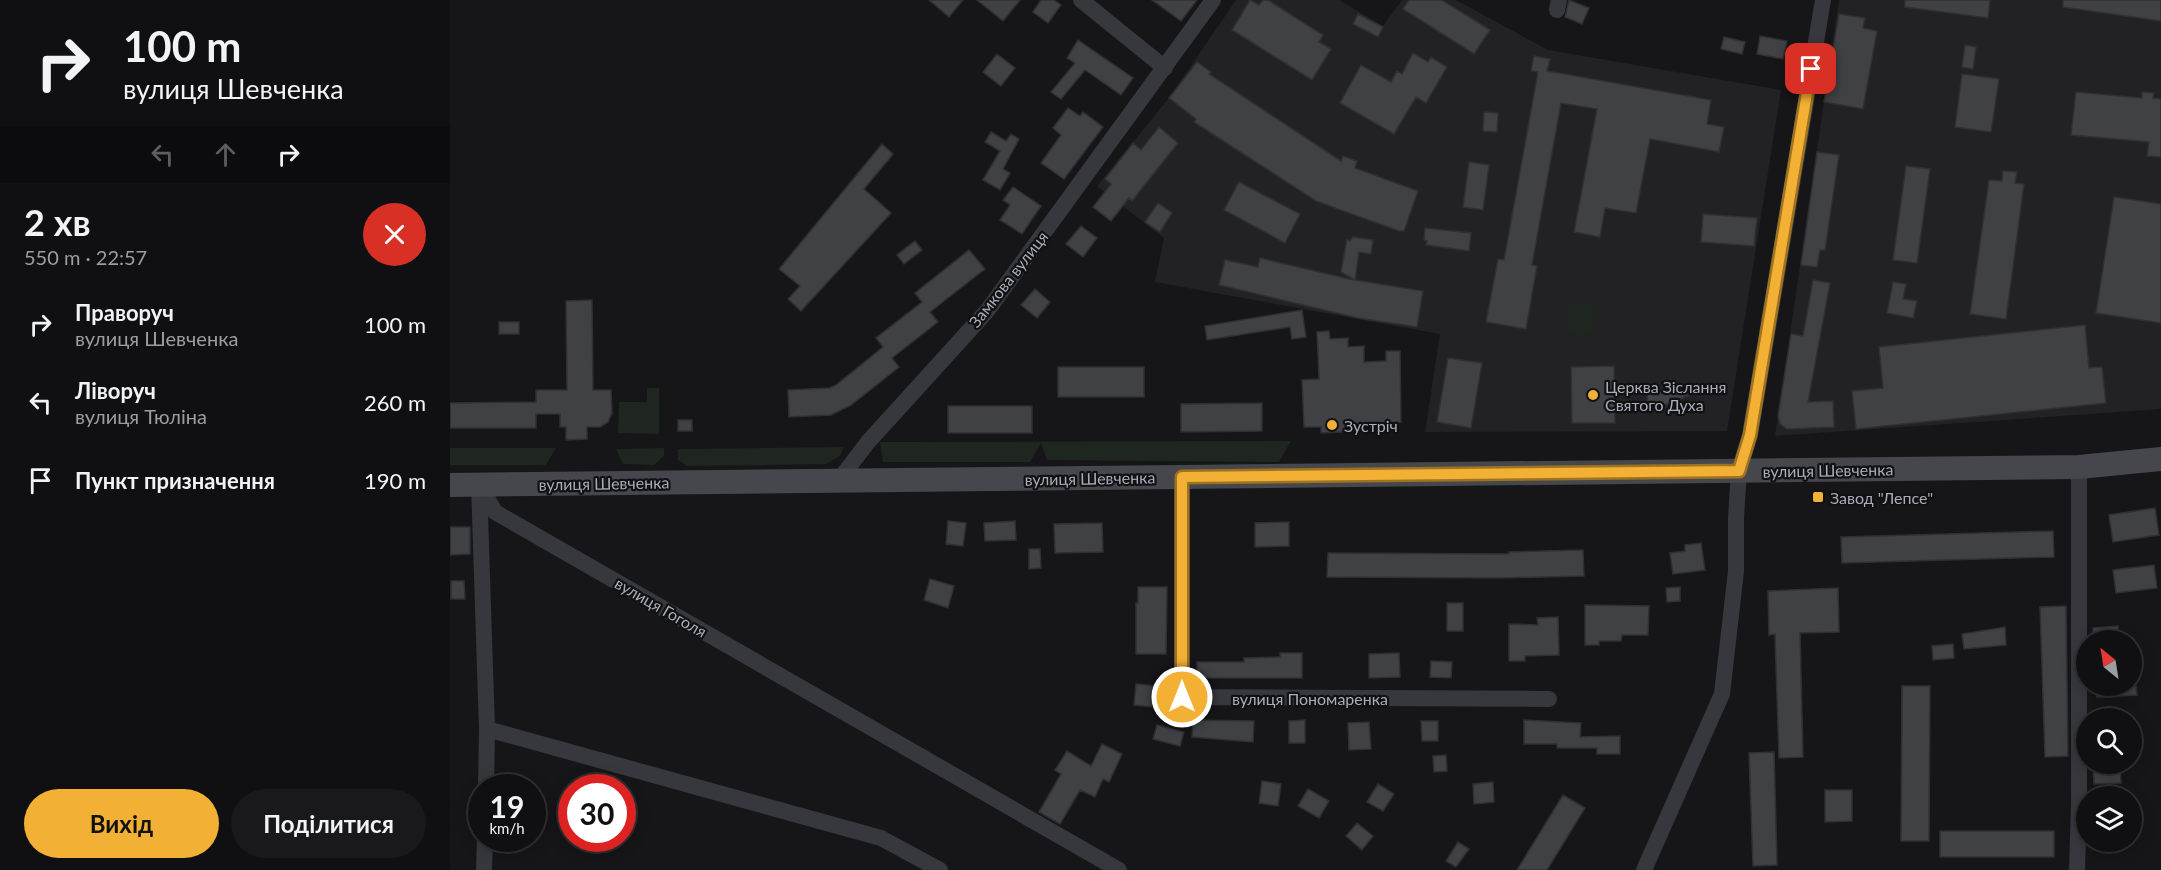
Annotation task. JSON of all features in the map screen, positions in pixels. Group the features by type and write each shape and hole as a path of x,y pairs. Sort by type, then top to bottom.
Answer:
{"main road":[{"name":"вулиця Шевченка","path":"450,484 2079,467 2161,459"}],"street":[{"path":"1082,0 1165,68"},
{"name":"Замкова вулиця","path":"839,480 868,442 987,311 1213,0"},
{"path":"1644,870 1722,694 1736,572 1739,471 1750,435 1823,0"},
{"path":"2077,870 2079,467"},
{"name":"вулиця Пономаренка","path":"1182,477 1182,697 1549,699"},
{"path":"479,484 487,729 486,774"},
{"name":"вулиця Гоголя","path":"479,484 495,512 1119,870"},
{"path":"487,729 881,838 940,870"},
{"path":"484,870 485,852"}],"shaded area":[{"path":"1236,0 1339,0 1383,26 1402,0 1456,0 1548,50 1781,90 1727,431 1425,432 1440,334 1155,282 1164,238 1097,186 1169,98"},
{"path":"1839,0 2161,0 2161,409 1775,436"},
{"path":"1581,302 1593,307 1598,319 1593,331 1581,336 1569,331 1564,319 1569,307"},
{"path":"647,388 659,388 659,434 618,433 619,402 647,402"},
{"path":"1291,441 1279,462 1047,460 1041,443 1030,462 883,462 880,442"},
{"path":"844,447 840,456 826,464 687,466 678,460 678,449"},
{"path":"450,448 556,448 546,465 450,465"},
{"path":"664,448 664,456 654,465 623,464 616,449"}],"building":[{"path":"929,0 963,0 949,17"},
{"path":"977,0 1020,0 1003,21"},
{"path":"1041,0 1054,0 1061,5 1048,23 1033,12"},
{"path":"1152,0 1197,0 1181,21"},
{"path":"1250,0 1259,5 1263,0 1268,0 1323,35 1319,42 1331,49 1312,80 1232,30"},
{"path":"1409,0 1442,0 1490,30 1474,54 1403,9"},
{"path":"1569,0 1589,8 1582,24 1565,17"},
{"path":"1905,0 1990,0 1988,18 1905,7"},
{"path":"2063,0 2161,0 2161,21 2063,7"},
{"path":"1358,14 1383,27 1378,37 1353,24"},
{"path":"1839,14 1865,18 1863,28 1877,31 1863,109 1824,102"},
{"path":"1760,36 1787,41 1783,59 1757,54"},
{"path":"1724,37 1745,42 1742,54 1721,49"},
{"path":"1078,40 1133,78 1121,95 1085,70 1061,99 1051,92 1075,63 1067,58"},
{"path":"1965,45 1976,47 1973,69 1962,67"},
{"path":"1413,53 1428,62 1431,57 1447,67 1426,103 1416,97 1394,134 1340,103 1361,65 1391,82 1397,71 1402,74"},
{"path":"997,54 1015,68 1001,86 983,72"},
{"path":"1534,56 1550,59 1547,71 1711,100 1707,124 1724,127 1719,152 1650,139 1636,213 1605,208 1600,237 1574,232 1597,109 1561,103 1532,265 1537,266 1526,329 1486,322 1498,259 1504,260 1538,72 1531,71"},
{"path":"1197,62 1211,72 1209,74 1341,161 1343,156 1357,161 1355,168 1418,191 1404,231 1316,201 1194,122 1196,119 1169,98"},
{"path":"1962,74 1999,79 1991,132 1955,127"},
{"path":"2076,92 2142,98 2142,92 2154,93 2153,98 2161,99 2161,157 2147,156 2149,142 2071,135"},
{"path":"1068,108 1080,116 1083,112 1103,127 1064,179 1041,163 1061,135 1053,128"},
{"path":"1484,112 1498,113 1497,132 1483,131"},
{"path":"1159,127 1178,143 1132,201 1129,198 1111,221 1093,207 1111,184 1105,179 1133,143 1141,150"},
{"path":"991,132 1006,141 1011,134 1019,139 1003,169 1010,173 1000,190 983,180 1000,151 985,142"},
{"path":"882,144 893,154 864,189 891,213 801,311 788,299 800,286 779,269"},
{"path":"1817,152 1839,155 1825,250 1820,250 1817,267 1801,265"},
{"path":"1469,162 1489,165 1483,210 1463,207"},
{"path":"1906,166 1930,169 1917,263 1893,260"},
{"path":"2003,171 2017,172 2015,183 2024,184 2006,319 1970,314 1989,180 2002,181"},
{"path":"1239,182 1300,214 1285,243 1224,210"},
{"path":"1013,187 1041,206 1022,234 1000,220 1010,205 1003,200"},
{"path":"2114,197 2161,204 2161,323 2096,313"},
{"path":"1158,203 1172,213 1160,232 1145,222"},
{"path":"1703,214 1757,218 1754,246 1701,242"},
{"path":"1081,226 1097,238 1083,257 1066,244"},
{"path":"1425,228 1471,233 1469,251 1426,245"},
{"path":"1353,237 1373,240 1371,254 1359,252 1355,280 1341,272 1347,239 1350,241"},
{"path":"915,241 922,250 904,264 897,255"},
{"path":"969,250 985,269 930,312 938,322 892,358 899,367 851,405 831,415 789,417 788,390 830,388 836,385 883,347 876,338 922,302 915,293"},
{"path":"1260,258 1349,279 1423,291 1417,327 1358,318 1219,285 1225,260 1258,267"},
{"path":"1813,280 1830,283 1808,402 1833,401 1834,427 1787,429 1780,424 1778,416 1791,334 1803,336"},
{"path":"1893,282 1906,284 1903,299 1917,301 1913,318 1887,313"},
{"path":"1035,289 1050,302 1037,318 1021,305"},
{"path":"592,300 593,390 611,390 612,413 608,422 600,427 587,427 587,439 566,440 566,427 560,427 560,414 536,414 536,428 450,428 450,403 536,402 536,390 567,390 566,301"},
{"path":"1302,310 1306,337 1292,339 1290,327 1207,340 1205,326"},
{"path":"499,322 519,322 519,334 499,334"},
{"path":"2085,325 2089,368 2102,367 2106,403 1856,429 1852,391 1883,388 1879,347"},
{"path":"1329,331 1330,339 1348,338 1348,347 1364,346 1364,362 1386,361 1386,351 1400,351 1401,422 1361,425 1361,431 1321,433 1321,427 1304,427 1302,380 1319,379 1317,332"},
{"path":"1448,358 1482,363 1471,428 1437,422"},
{"name":"Церква Зіслання Святого Духа","path":"1614,366 1615,423 1572,423 1571,367"},
{"path":"1058,367 1144,367 1144,397 1058,397"},
{"path":"1694,392 1665,405 1665,408 1648,409 1647,393"},
{"path":"1262,403 1262,431 1181,432 1181,404"},
{"path":"948,406 1032,406 1032,433 948,433"},
{"path":"678,420 692,420 692,431 678,431"},
{"path":"2155,508 2159,535 2113,542 2109,515"},
{"path":"948,521 966,523 963,546 946,544"},
{"path":"1015,521 1016,540 985,541 984,523"},
{"path":"1289,522 1289,546 1255,547 1255,523"},
{"path":"1102,523 1103,552 1055,553 1054,524"},
{"path":"450,527 470,527 470,554 450,555"},
{"path":"2053,531 2054,557 1842,563 1841,537"},
{"path":"1701,543 1705,570 1673,574 1670,553 1685,551 1685,545"},
{"path":"1029,549 1040,549 1041,568 1029,569"},
{"path":"1583,550 1584,576 1327,577 1328,553 1509,554 1509,552"},
{"path":"2154,565 2157,588 2116,593 2113,570"},
{"path":"930,579 954,586 948,608 924,600"},
{"path":"451,581 464,581 465,599 451,599"},
{"path":"1138,587 1167,587 1166,654 1136,654"},
{"path":"1680,587 1680,601 1667,602 1666,588"},
{"path":"1838,588 1839,632 1800,633 1803,757 1779,758 1775,634 1769,635 1768,591"},
{"path":"1447,603 1463,603 1463,631 1447,631"},
{"path":"1585,605 1649,606 1648,635 1622,635 1621,641 1599,641 1599,645 1585,645"},
{"path":"2066,606 2068,756 2045,757 2040,607"},
{"path":"1558,617 1559,655 1525,656 1525,661 1509,661 1509,624 1538,625 1537,618"},
{"path":"2118,626 2118,630 2093,630 2093,628"},
{"path":"2005,627 2006,645 1964,649 1962,634"},
{"path":"1953,644 1954,658 1933,660 1932,646"},
{"path":"1280,653 1302,653 1302,678 1197,678 1197,662 1244,662 1244,658 1280,657"},
{"path":"1399,653 1400,677 1369,678 1369,654"},
{"path":"1431,661 1452,662 1451,678 1430,677"},
{"path":"1136,684 1166,687 1164,708 1134,705"},
{"path":"1902,686 1930,686 1929,841 1901,841"},
{"path":"1193,720 1254,721 1253,742 1192,737"},
{"path":"1305,720 1305,743 1289,743 1289,721"},
{"path":"1524,720 1581,723 1580,737 1620,736 1620,754 1597,754 1597,748 1557,748 1557,744 1524,744"},
{"path":"1421,721 1438,721 1438,741 1422,741"},
{"path":"1369,722 1371,749 1349,750 1348,723"},
{"path":"1157,725 1184,732 1180,746 1153,739"},
{"path":"1102,744 1122,754 1109,782 1103,779 1095,797 1080,790 1060,824 1039,812 1061,774 1055,770 1067,751 1091,766"},
{"path":"1774,752 1777,865 1753,866 1749,753"},
{"path":"1446,755 1447,771 1434,772 1433,756"},
{"path":"2094,774 2121,774 2121,783 2094,784"},
{"path":"1262,781 1281,784 1278,806 1259,803"},
{"path":"1493,782 1494,802 1474,804 1473,784"},
{"path":"1378,784 1394,794 1383,811 1367,802"},
{"path":"1308,789 1329,801 1319,818 1298,806"},
{"path":"1825,790 1852,790 1852,821 1825,822"},
{"path":"1563,795 1585,808 1547,870 1517,870"},
{"path":"1357,823 1373,836 1362,850 1346,836"},
{"path":"1940,831 2054,831 2054,857 1940,857"},
{"path":"1458,842 1469,849 1456,867 1446,861"}],"place":[{"name":"Церква Зіслання Святого Духа","path":"1593,395"},
{"name":"Зустріч","path":"1332,425"},
{"name":"Завод \"Лепсе\"","path":"1818,497"}],"route":[{"path":"1182,697 1182,477 1739,471 1750,435 1811,69"}]}
